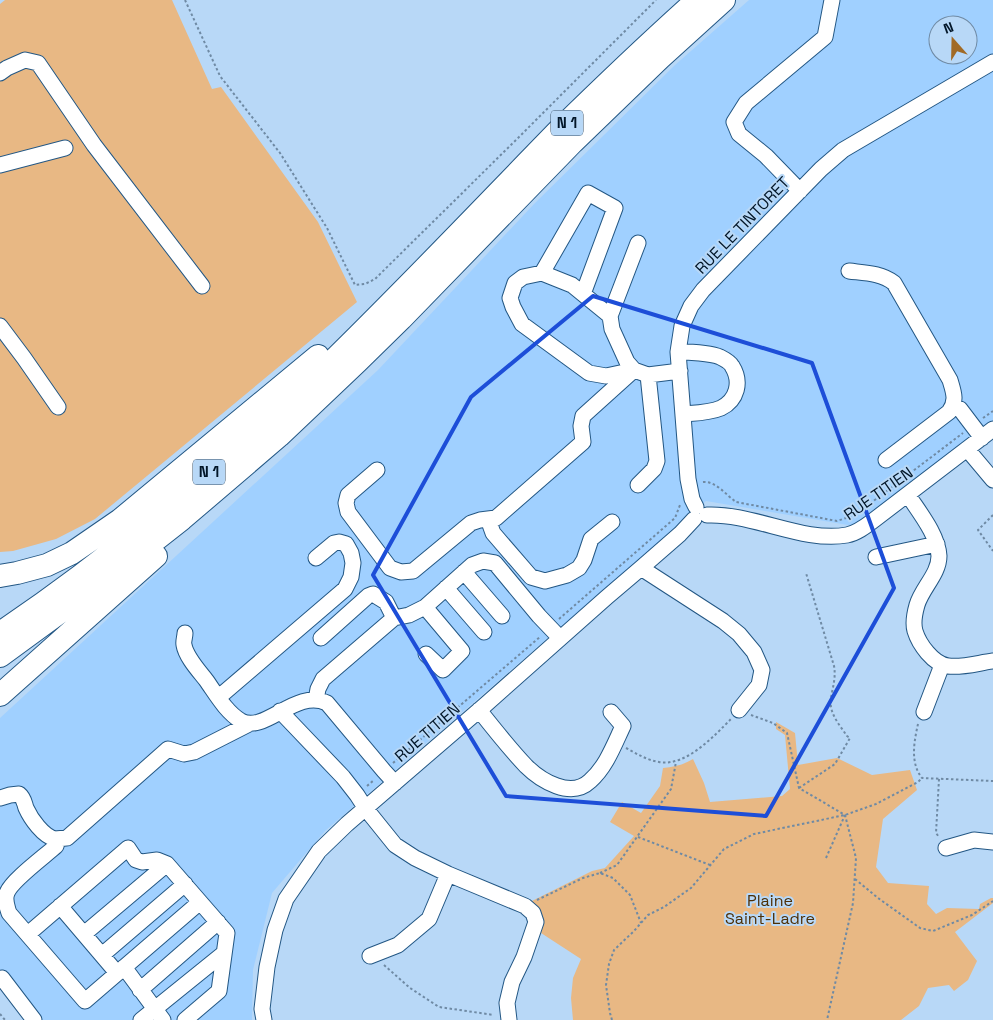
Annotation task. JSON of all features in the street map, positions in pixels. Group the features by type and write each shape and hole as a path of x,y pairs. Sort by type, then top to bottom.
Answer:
{"highway":[{"name":"N 1","path":"0,633 98,563 172,504 312,381 567,122 697,0"},
{"name":"N 1","path":"0,656 112,574 182,519 279,436 401,319 579,136 724,0"},
{"path":"0,576 47,565 72,553 120,520 349,328 402,291"},
{"path":"0,695 262,462 279,436"}],"street":[{"path":"800,191 766,156 739,134 734,122 746,103 825,37 832,0"},
{"path":"0,73 25,60 38,62 94,145 202,286"},
{"name":"RUE LE TINTORET","path":"699,514 689,482 678,352 682,326 691,306 703,290 821,169 843,150 993,62"},
{"path":"0,165 65,148"},
{"path":"542,274 588,193 615,208 583,294"},
{"path":"638,243 610,316 612,329 627,362 641,372 657,461 654,469 638,485"},
{"path":"849,271 880,275 894,283 950,380 954,393 953,406 949,412 886,460"},
{"path":"610,316 572,285 542,274 523,277 515,283 510,298 522,324 589,373 606,376 680,370"},
{"path":"0,326 58,407"},
{"path":"678,352 718,356 732,364 738,390 732,401 722,408 711,412 683,414"},
{"path":"378,470 348,495 346,503 348,512 390,568 401,572 413,570 471,523 496,518 583,442 582,416 641,372"},
{"path":"953,406 960,409 982,431"},
{"name":"RUE TITIEN","path":"264,1020 262,1009 267,967 275,930 286,899 319,851 680,534 699,514 741,517 806,533 828,536 848,534 861,529 968,449 982,431"},
{"path":"968,449 993,480"},
{"path":"908,495 937,544 939,558 935,571 918,603 914,630 920,642 928,654 942,665 956,667 993,661"},
{"path":"488,519 493,533 531,577 545,581 566,576 579,568 584,560 591,539 612,522"},
{"path":"219,697 345,589 351,577 353,563 351,553 346,544 334,543 316,558"},
{"path":"876,556 937,544"},
{"path":"316,700 323,678 394,618 409,616 425,607 472,565 483,561 495,563 560,638"},
{"path":"641,568 723,621 740,634 754,652 762,670 760,685 738,710"},
{"path":"464,572 502,616"},
{"path":"446,588 484,632"},
{"path":"321,638 368,596 373,594 386,602 394,618"},
{"path":"425,607 462,651 443,670 426,654"},
{"path":"185,634 184,645 190,659 228,709 240,720 249,724"},
{"path":"924,712 942,665"},
{"path":"0,798 19,794 24,798 33,821 49,836 58,839 67,838 168,749 184,754 194,752 249,724 259,722 305,700 321,700 327,703 395,783"},
{"path":"479,710 527,767 543,779 569,789 579,788 589,783 601,770 623,726 611,712"},
{"path":"280,711 343,777 395,845 415,858 525,906 533,913 536,922 524,957 512,982 507,1004 509,1018"},
{"path":"58,839 56,846 11,885 6,894 6,901 9,913 85,1001 200,902"},
{"path":"946,848 974,840 993,842"},
{"path":"28,934 128,848 136,860 142,862 157,860 167,864 227,933 219,992 185,1020"},
{"path":"84,934 167,864"},
{"path":"370,956 398,945 430,919 448,874"},
{"path":"102,956 185,884"},
{"path":"60,906 102,956 120,970 140,990 159,1014"},
{"path":"140,990 218,922"},
{"path":"141,1020 159,1014 224,953"},
{"path":"2,978 34,1020"}],"path":[{"path":"185,0 220,76 285,161 327,228 355,285 365,284 375,279 656,0"},
{"path":"689,482 707,482 717,486 736,502 837,520 846,518 859,512 982,431 993,411"},
{"path":"993,515 978,530 993,551"},
{"path":"799,788 835,764 850,738 846,736 833,715 831,705 836,675 806,572"},
{"path":"615,743 648,759 662,763 676,762 685,758 718,732 738,710 773,723 786,733 799,788 845,815 856,858 853,903 827,1020"},
{"path":"924,712 918,723 913,743 918,774 922,778 993,781"},
{"path":"525,906 583,878 617,865 671,790 676,762"},
{"path":"612,1020 606,985 609,964 614,950 648,915 664,907 691,888 724,848 754,834 845,815 876,804 918,782 922,778"},
{"path":"939,779 936,833 946,848"},
{"path":"826,858 845,815"},
{"path":"637,837 710,865"},
{"path":"600,872 613,878 630,895 641,923"},
{"path":"855,879 920,928 933,931 972,914 993,901"},
{"path":"370,956 388,967 410,988 439,1006 509,1018"},
{"path":"0,1014 5,1020"}],"highlighted area":[{"path":"593,296 812,363 894,588 766,816 506,796 373,575 471,397"}],"shaded area":[{"path":"749,0 993,0 993,422 854,526 706,501 325,831 272,893 253,970 252,1020 27,1020 0,987 0,718 378,370 534,204 675,65"}],"green space":[{"path":"5,0 172,0 212,89 221,87 318,222 357,302 95,519 56,539 13,551 0,552 0,4"},
{"name":"Plaine Saint-Ladre","path":"776,722 795,733 798,765 837,758 872,775 910,770 917,790 883,819 876,867 888,883 929,886 927,904 936,914 947,908 979,909 980,904 993,898 993,903 955,932 977,961 968,980 954,991 949,985 928,988 919,1006 901,1020 573,1020 571,998 573,978 581,959 541,933 543,923 530,902 592,871 605,868 634,836 610,822 622,802 641,813 660,786 663,768 686,763 693,759 710,802 782,796 790,789 785,735 776,729"}]}
